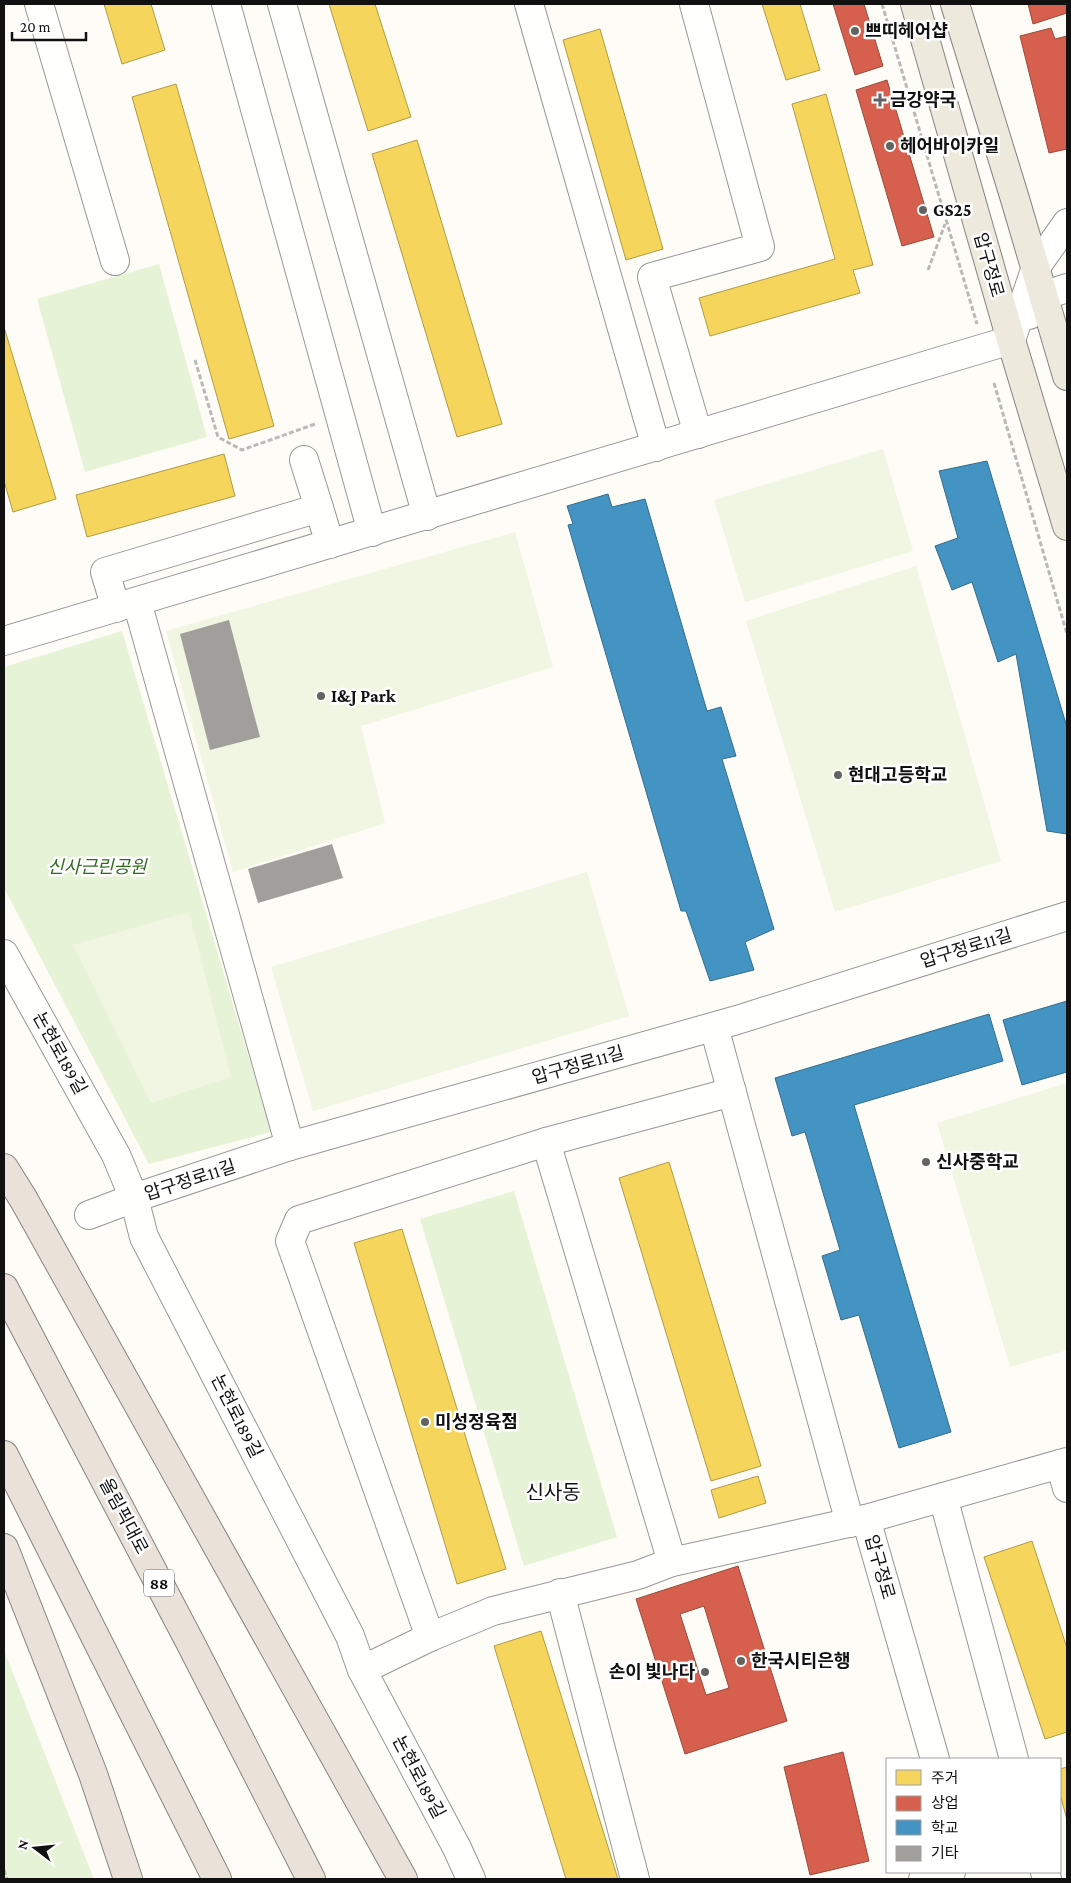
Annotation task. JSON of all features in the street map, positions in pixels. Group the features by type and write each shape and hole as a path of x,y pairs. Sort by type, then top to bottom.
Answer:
{"highway":[{"path":"4,1168 24,1200 404,1879"},
{"name":"올림픽대로","path":"4,1288 192,1644 312,1879"},
{"path":"4,1455 217,1879"},
{"path":"4,1548 93,1774 128,1879"},
{"path":"201,1850 206,1879"}],"main road":[{"name":"압구정로","path":"914,4 1067,526"},
{"path":"955,4 1036,268 1055,292 1067,376"}],"street":[{"path":"38,4 114,261"},
{"path":"226,4 372,532"},
{"path":"282,4 427,516"},
{"path":"529,4 656,447"},
{"path":"694,4 760,247 652,277 698,434"},
{"path":"1011,340 1036,268 1067,223"},
{"path":"4,642 1011,340 1055,292"},
{"path":"304,460 330,544"},
{"path":"290,1146 126,605 105,572 319,508"},
{"name":"압구정로11길","path":"89,1215 290,1146 714,1027 1067,916"},
{"name":"논현로189길","path":"4,954 116,1155 134,1198 144,1237 350,1636 362,1670 457,1848 471,1879"},
{"path":"362,1670 430,1637 493,1611 638,1575 672,1562 858,1521 714,1027"},
{"path":"430,1637 290,1241 298,1220 546,1142 732,1092"},
{"path":"546,1142 672,1562"},
{"name":"압구정로","path":"935,1758 858,1521 943,1497 1065,1471"},
{"path":"943,1497 1014,1758"},
{"path":"560,1593 635,1879"},
{"path":"453,1879 457,1848"},
{"path":"923,1879 947,1873"}],"path":[{"path":"882,4 978,327"},
{"path":"928,270 946,223"},
{"path":"196,360 218,437 242,450 315,424"},
{"path":"994,383 1067,634"},
{"path":"4,1870 8,1879"}],"green space":[{"path":"159,264 207,437 85,472 37,299"},
{"path":"883,449 913,551 745,602 714,500"},
{"name":"I&J Park","path":"515,532 553,667 361,726 385,823 233,872 166,631"},
{"path":"916,566 1001,861 835,912 746,621"},
{"name":"신사근린공원","path":"122,631 271,1132 149,1164 4,888 4,667"},
{"path":"587,872 629,1016 313,1111 271,967"},
{"path":"189,912 231,1077 151,1103 73,945"},
{"path":"1067,1083 1067,1350 1010,1367 937,1123"},
{"path":"514,1191 617,1537 524,1566 420,1219"},
{"path":"4,1650 94,1879 4,1879"}],"building: 주거":[{"path":"104,4 151,4 165,50 122,64"},
{"path":"329,4 375,4 411,117 368,131"},
{"path":"762,4 800,4 820,70 786,80"},
{"path":"600,29 663,249 626,260 563,40"},
{"path":"176,84 274,426 229,439 132,97"},
{"path":"826,94 873,265 853,270 860,293 710,336 699,298 835,259 792,104"},
{"path":"417,140 502,424 457,437 372,154"},
{"path":"4,327 56,499 13,512 4,481"},
{"path":"224,454 235,496 87,537 76,495"},
{"path":"669,1162 761,1466 711,1481 619,1178"},
{"path":"402,1229 506,1569 457,1584 354,1243"},
{"path":"758,1476 766,1503 719,1518 711,1490"},
{"path":"1032,1541 1067,1648 1067,1732 1045,1739 984,1557"},
{"path":"541,1631 618,1879 566,1879 494,1646"},
{"path":"1067,1767 1067,1820 1061,1798 1061,1769"}],"building: 상업":[{"path":"833,4 864,4 883,66 855,75"},
{"path":"1028,4 1067,4 1067,13 1033,24"},
{"path":"1051,28 1055,39 1067,36 1067,149 1049,153 1020,36"},
{"path":"887,80 934,237 902,246 856,90"},
{"path":"738,1566 787,1721 685,1754 636,1599","holes":["704,1606 729,1688 706,1695 680,1614"]},
{"path":"843,1752 869,1861 810,1875 784,1767"}],"building: 학교":[{"path":"987,461 1067,727 1067,834 1047,831 1016,654 998,662 972,582 952,590 935,546 958,538 939,471"},
{"path":"608,494 612,507 645,499 707,711 721,707 736,756 722,759 774,929 745,942 754,970 710,981 686,911 681,911 568,525 573,524 567,506"},
{"path":"1067,1001 1067,1072 1022,1085 1003,1020"},
{"path":"989,1014 1003,1061 854,1105 951,1432 899,1448 859,1315 841,1320 822,1256 840,1250 805,1132 792,1136 775,1078"}],"building: 기타":[{"path":"229,620 260,737 210,750 180,634"},
{"path":"332,844 343,878 258,903 248,869"}],"place":[{"name":"쁘띠헤어샵","path":"855,31"},
{"name":"금강약국","path":"880,100"},
{"name":"헤어바이카일","path":"890,146"},
{"name":"GS25","path":"923,210"},
{"name":"I&J Park","path":"321,696"},
{"name":"현대고등학교","path":"838,775"},
{"name":"신사중학교","path":"926,1162"},
{"name":"미성정육점","path":"425,1422"},
{"name":"한국시티은행","path":"741,1661"},
{"name":"손이 빛나다","path":"705,1672"}],"district":[{"name":"신사동","path":"553,1492"}]}
